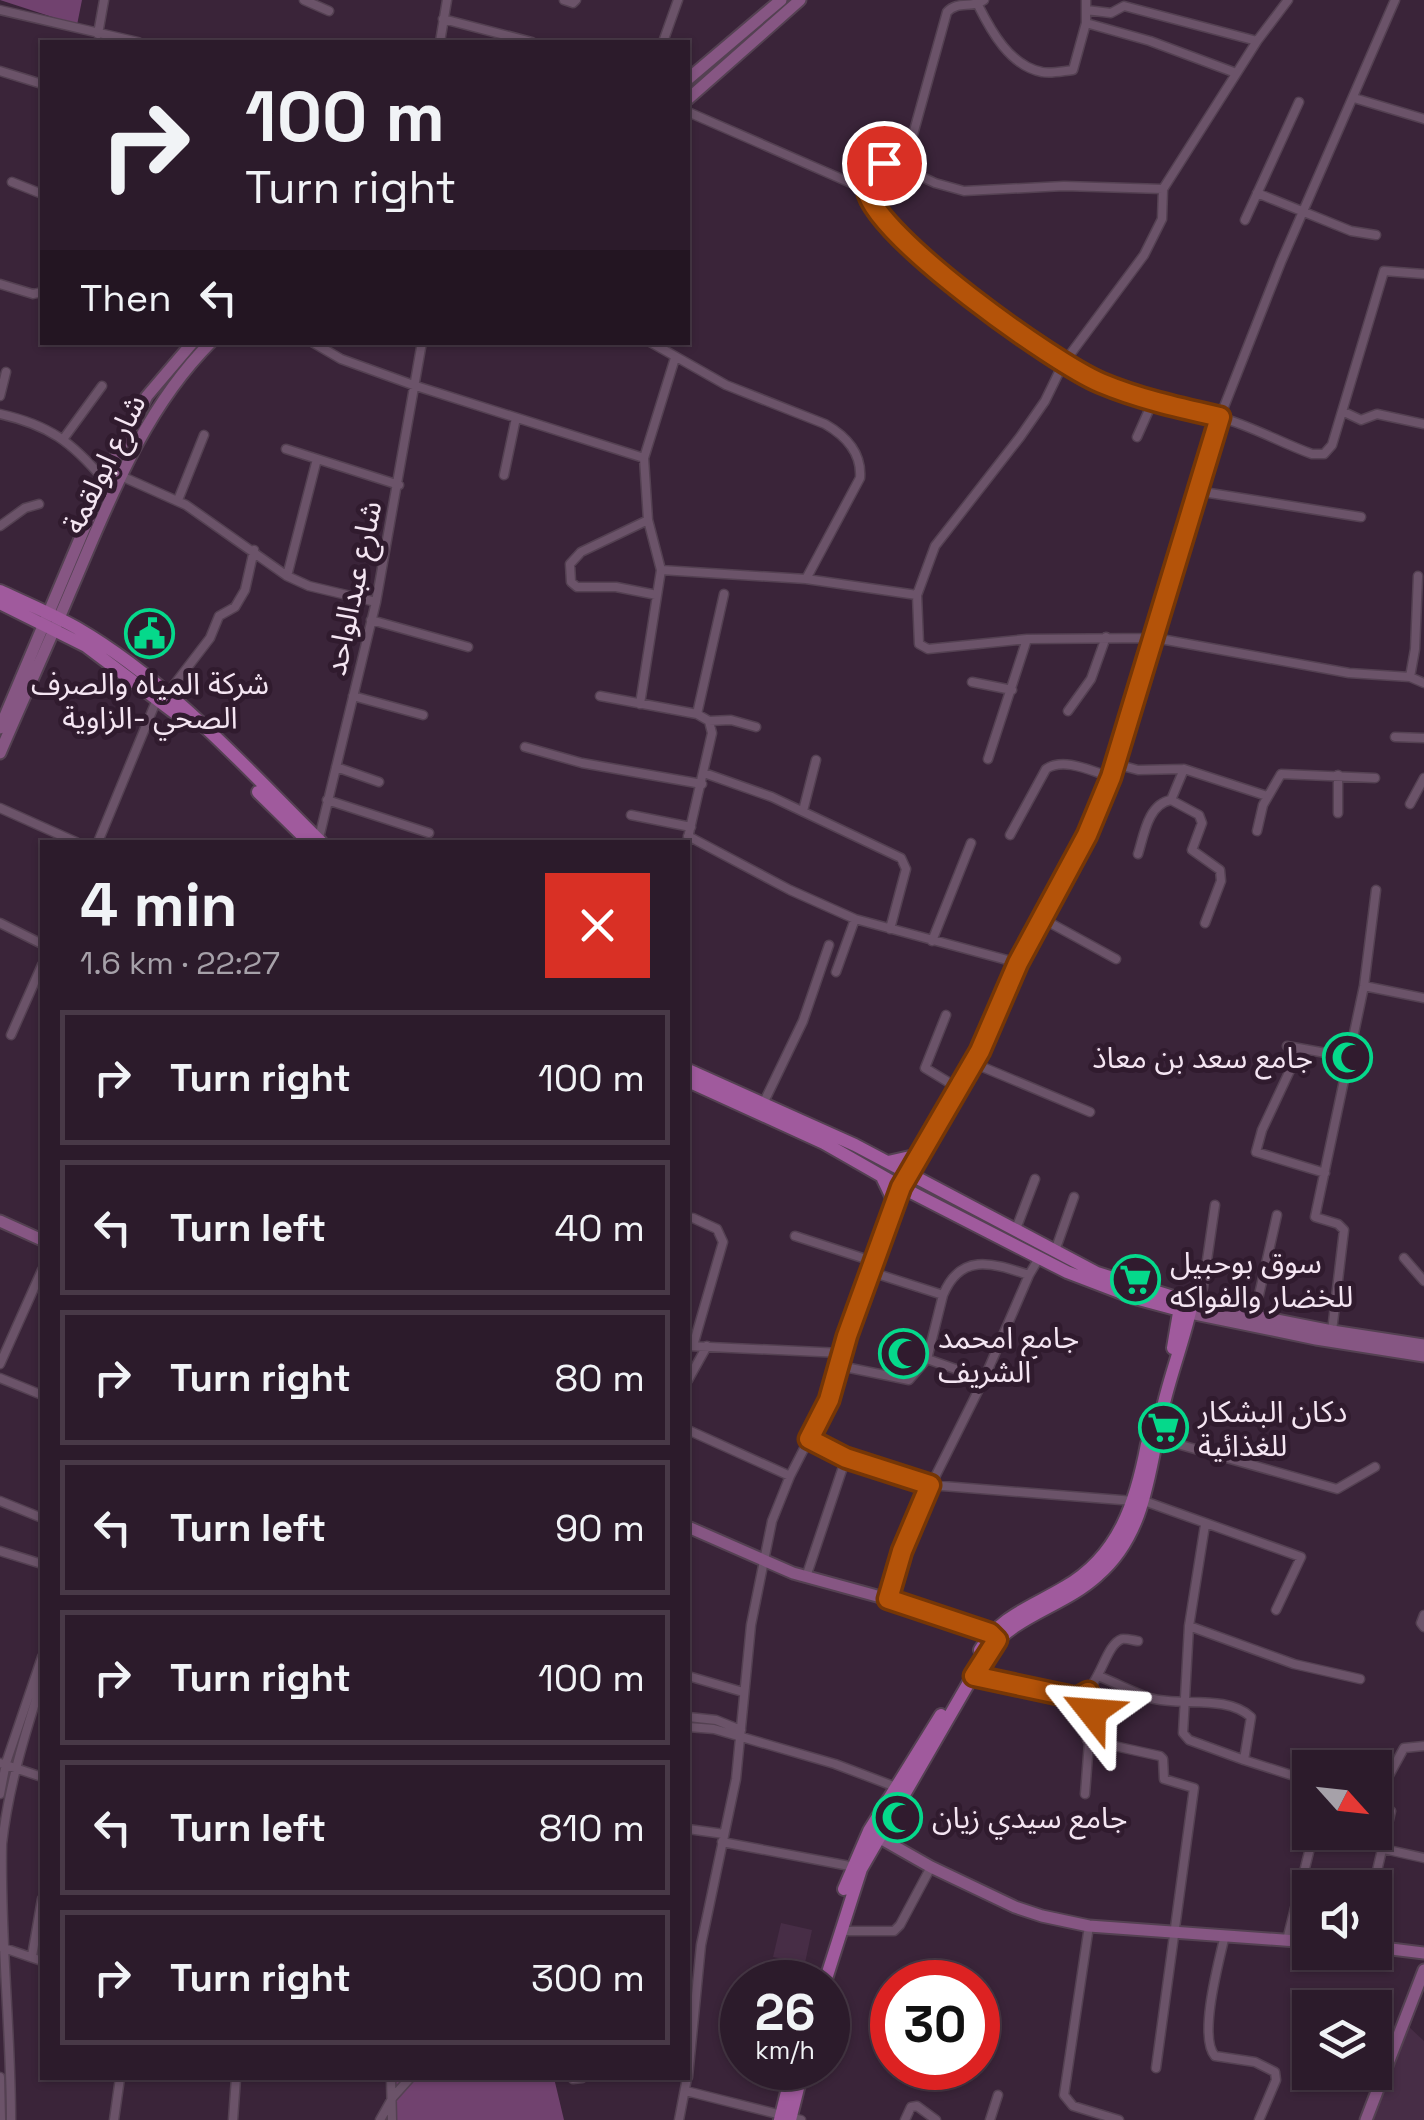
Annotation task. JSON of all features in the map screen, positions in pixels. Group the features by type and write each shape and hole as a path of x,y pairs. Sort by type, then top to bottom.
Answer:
{"main road":[{"path":"0,591 51,620"},
{"path":"0,603 94,639 206,728 316,840"},
{"path":"162,696 282,816 316,840"},
{"path":"282,816 291,840"},
{"path":"690,1081 764,1104 882,1168 901,1187 1039,1258 1114,1290 1186,1307"},
{"path":"690,1081 882,1168 908,1173 1096,1273 1186,1307"},
{"path":"882,1168 919,1155"},
{"path":"882,1168 896,1206"},
{"path":"825,1960 857,1867 899,1790 994,1637 1100,1574 1122,1544 1139,1501 1186,1307"},
{"path":"1139,1501 1186,1307"},
{"path":"899,1790 974,1676 994,1637"},
{"path":"831,1960 857,1867"},
{"path":"788,2118 791,2090"},
{"path":"788,2118 796,2090"}],"street":[{"path":"98,34 104,0"},
{"path":"304,0 329,11"},
{"path":"440,40 447,0"},
{"path":"564,0 576,0"},
{"path":"664,40 678,0"},
{"path":"690,77 781,0"},
{"path":"690,97 800,0"},
{"path":"1288,0 1257,40 1164,189 1162,219 1144,256 1064,364 1020,437 934,546 917,594 919,644 925,648 1027,640 1155,638 1348,673 1410,677 1424,682"},
{"path":"690,2046 701,1945 736,1779 743,1692 772,1521 829,1400 901,1187 973,1063 1018,963 1087,835 1111,777 1220,417 1302,213 1396,0"},
{"path":"904,167 948,12 956,4 981,2 991,32 1025,66 1044,73 1073,70 1086,23 1086,5 1111,13 1124,6 1257,40"},
{"path":"0,10 117,40"},
{"path":"442,19 524,40"},
{"path":"1086,23 1150,41 1236,74"},
{"path":"0,71 40,83"},
{"path":"1354,98 1424,119"},
{"path":"1245,220 1299,102"},
{"path":"690,113 867,190 873,207 936,269 1064,364 1100,382 1154,401 1220,417 1319,454 1324,454 1332,444 1344,412 1384,271 1424,274"},
{"path":"867,190 886,160 936,183 974,192 1064,186 1164,189"},
{"path":"12,182 40,193"},
{"path":"1257,193 1351,231 1376,235"},
{"path":"0,284 40,292"},
{"name":"شارع ابولقمة","path":"51,620 104,480 147,396 190,345"},
{"name":"شارع ابولقمة","path":"51,620 151,416 182,370 207,345"},
{"path":"317,345 341,359 416,386 644,458"},
{"name":"شارع عبدالواحد","path":"316,840 376,602 422,345"},
{"path":"654,345 726,385 825,424 840,432 853,448 861,466 860,478 806,579"},
{"path":"640,704 661,570 648,520 644,458 674,358"},
{"path":"0,396 6,372"},
{"path":"64,438 102,386"},
{"path":"1137,437 1154,401"},
{"path":"1344,412 1361,420 1377,414 1424,424"},
{"path":"0,414 29,420 64,438 104,480"},
{"path":"504,476 516,418"},
{"path":"178,500 204,435"},
{"path":"286,449 399,485"},
{"path":"287,576 317,459"},
{"path":"121,476 178,500 287,576 309,586 376,602"},
{"path":"1197,491 1361,517"},
{"path":"0,526 25,508 39,504"},
{"path":"648,520 580,552 570,564 571,582 577,586 616,586 656,595"},
{"path":"99,840 162,696 210,638 219,616 236,607 245,590 254,550"},
{"path":"661,570 806,579 917,594"},
{"path":"1410,677 1416,649 1418,576"},
{"path":"698,714 724,594"},
{"path":"0,728 51,620"},
{"path":"0,754 51,620"},
{"path":"371,620 468,647"},
{"path":"1068,711 1090,679 1106,637"},
{"path":"988,759 1027,640"},
{"path":"972,682 1012,690"},
{"path":"353,696 424,715"},
{"path":"600,696 698,714 709,721 731,720 756,727"},
{"path":"689,835 712,733 709,721"},
{"path":"1395,736 1424,738"},
{"path":"525,747 582,763 702,784"},
{"path":"803,810 816,760"},
{"path":"1010,836 1046,769 1052,765 1066,764 1111,777"},
{"path":"1116,764 1138,770 1184,768 1267,796"},
{"path":"336,767 379,782"},
{"path":"1138,854 1157,806 1171,800 1184,768"},
{"path":"1257,831 1267,796 1284,773 1375,778"},
{"path":"704,774 803,810 905,861 901,896 890,930"},
{"path":"1338,775 1338,813"},
{"path":"1410,804 1424,778"},
{"path":"327,800 430,834"},
{"path":"1171,800 1200,815 1202,824 1192,850 1220,870 1221,881 1205,923"},
{"path":"0,808 72,840"},
{"path":"632,815 689,835 790,890 855,918 1018,963"},
{"path":"932,941 972,843"},
{"path":"1332,1332 1344,1230 1338,1224 1316,1218 1364,986 1376,890"},
{"path":"836,972 855,918"},
{"path":"1043,919 1116,960"},
{"path":"0,923 40,943"},
{"path":"764,1104 803,1021 829,945"},
{"path":"11,1035 40,970"},
{"path":"1364,986 1424,998"},
{"path":"946,1014 925,1068 958,1088"},
{"path":"1286,1046 1348,1056"},
{"path":"1300,1049 1262,1130 1256,1152 1325,1173"},
{"path":"973,1063 1090,1112"},
{"path":"1016,1230 1035,1179"},
{"path":"1055,1251 1074,1197"},
{"path":"1186,1307 1203,1288 1215,1205"},
{"path":"1254,1317 1277,1216"},
{"path":"693,1218 717,1228 723,1242 690,1346 842,1353"},
{"path":"0,1221 40,1239"},
{"path":"795,1236 943,1294"},
{"path":"888,1599 902,1551 930,1485 1039,1258"},
{"path":"1404,1258 1424,1281"},
{"path":"840,1366 910,1380 927,1359 943,1294 953,1273 965,1266 1004,1267 1029,1275"},
{"path":"0,1364 40,1274"},
{"path":"1186,1307 1424,1345"},
{"path":"1186,1307 1316,1339 1424,1356"},
{"path":"690,1376 707,1346"},
{"path":"927,1359 984,1379"},
{"path":"0,1378 40,1394"},
{"path":"690,1431 790,1476"},
{"path":"1156,1438 1337,1489 1375,1467"},
{"path":"809,1439 846,1458 930,1485 1139,1501 1254,1538 1301,1557 1276,1610"},
{"path":"806,1577 846,1458"},
{"path":"0,1501 40,1517"},
{"path":"1206,1525 1188,1626 1184,1737 1292,1775"},
{"path":"690,1528 806,1577 888,1599 994,1637"},
{"path":"0,1551 40,1563"},
{"path":"1424,1615 1424,1628"},
{"path":"1188,1626 1294,1664 1360,1679"},
{"path":"974,1676 1077,1698 1088,1692 1117,1642 1126,1638 1138,1641"},
{"path":"0,1794 3,1763 40,1662"},
{"path":"1098,1676 1150,1698 1248,1712 1250,1731 1244,1760"},
{"path":"690,1677 743,1692"},
{"path":"12,2120 0,1931 2,1843 17,1766 40,1688"},
{"path":"1085,1794 1092,1704 1088,1692"},
{"path":"690,1717 716,1720 757,1742 836,1764 899,1790"},
{"path":"690,1728 740,1734"},
{"path":"1088,1740 1160,1756 1164,1779 1194,1788 1156,2068"},
{"path":"1392,1770 1404,1748 1424,1746"},
{"path":"3,1763 38,1776"},
{"path":"2,1776 38,1776"},
{"path":"690,1830 857,1867"},
{"path":"874,1835 1015,1907 1089,1926 1292,1940"},
{"path":"1287,1940 1310,1850"},
{"path":"1388,1850 1424,1858"},
{"path":"840,1931 894,1931 931,1867"},
{"path":"32,1956 40,1920"},
{"path":"1089,1926 1064,2095 1073,2106 1119,2120"},
{"path":"1224,1935 1210,2006 1210,2049 1216,2056 1255,2062 1275,2072 1276,2080 1259,2120"},
{"path":"690,1942 701,1945"},
{"path":"1,1947 40,1960"},
{"path":"1392,1949 1424,1954"},
{"path":"1366,2120 1424,1970"},
{"path":"0,2078 2,2120"},
{"path":"114,2120 120,2080"},
{"path":"234,2120 236,2080"},
{"path":"389,2080 392,2120"},
{"path":"380,2120 408,2080"},
{"path":"679,2120 688,2080"},
{"path":"686,2091 788,2118"},
{"path":"990,2120 998,2096"},
{"path":"905,2120 911,2107 917,2106 936,2120"}],"shaded area":[{"path":"0,0 82,0 77,25"},
{"path":"781,1923 812,1930 806,1960 773,1957"},
{"path":"1408,2026 1424,2041 1424,2120 1371,2120 1383,2090 1392,2090 1392,2067"},
{"path":"387,2080 554,2080 564,2120 388,2120"}],"place":[{"name":"شركة المياه والصرف الصحي -الزاوية","path":"150,634"},
{"name":"جامع سعد بن معاذ","path":"1348,1057"},
{"name":"سوق بوحبيل للخضار والفواكه","path":"1135,1279"},
{"name":"جامع امحمد الشريف","path":"903,1354"},
{"name":"دكان البشكار للغذائية","path":"1163,1428"},
{"name":"جامع سيدي زيان","path":"897,1817"}],"route":[{"path":"884,163 867,190 873,207 936,269 1020,334 1064,364 1100,382 1154,401 1220,417 1111,777 1087,835 1018,963 980,1051 901,1187 847,1336 829,1400 809,1439 846,1458 930,1485 902,1551 888,1599 990,1633 997,1640 974,1676 1077,1698 1088,1692 1092,1712"}]}
